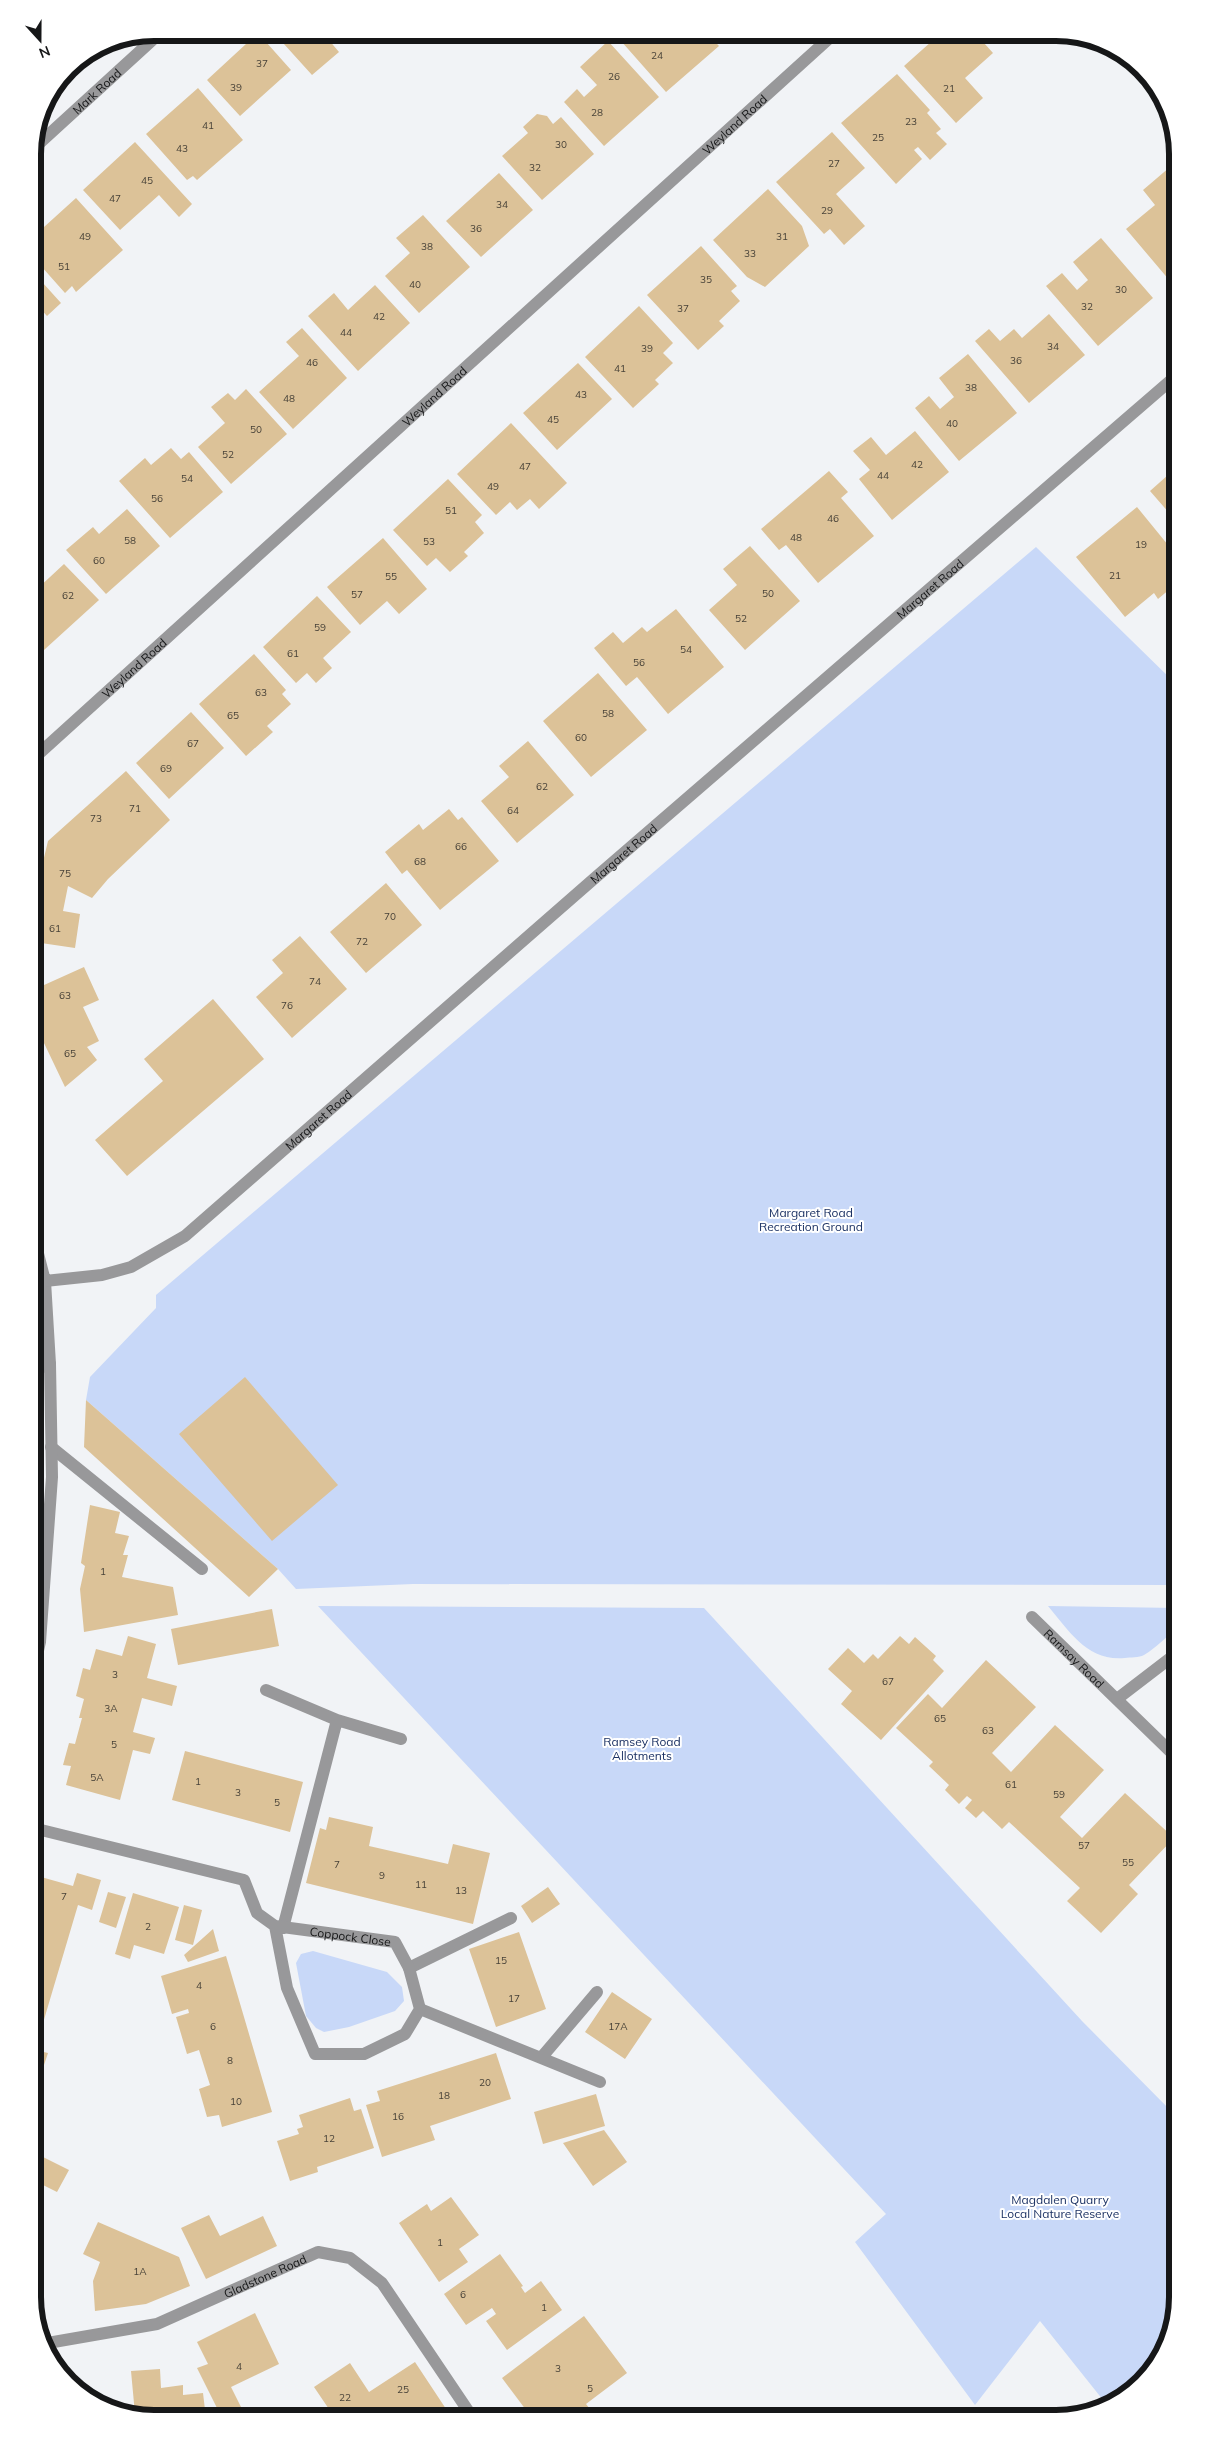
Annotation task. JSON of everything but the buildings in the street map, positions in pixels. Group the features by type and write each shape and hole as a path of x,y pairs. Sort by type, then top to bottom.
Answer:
{"street":[{"name":"Mark Road","path":"42,141 150,41"},
{"name":"Weyland Road","path":"41,751 826,41"},
{"name":"Margaret Road","path":"45,1281 102,1275 131,1267 185,1236 1169,383"},
{"path":"41,1265 45,1281 50,1364 52,1477 41,1628"},
{"path":"41,1368 50,1364"},
{"path":"51,1448 202,1569"},
{"name":"Ramsay Road","path":"1032,1617 1169,1749"},
{"path":"1117,1699 1169,1660"},
{"path":"266,1690 337,1720 401,1739"},
{"path":"337,1720 279,1927 287,1988 315,2054 364,2054 405,2034 420,2008 600,2082"},
{"path":"41,1830 244,1880 257,1913 279,1927"},
{"path":"409,1968 511,1918"},
{"name":"Coppock Close","path":"279,1927 395,1942 409,1968 420,2008"},
{"path":"541,2058 597,1992"},
{"name":"Gladstone Road","path":"51,2342 157,2324 318,2252 350,2258 382,2283 468,2410"}],"green space":[{"name":"Margaret Road Recreation Ground","path":"1036,547 1169,677 1169,1585 413,1584 296,1589 278,1569 86,1400 90,1377 156,1308 156,1295"},
{"name":"Ramsey Road Allotments","path":"318,1606 704,1608 1082,2021 1169,2109 1169,2304 1167,2319 1163,2333 1150,2360 1136,2377 1112,2395 1103,2399 1040,2321 975,2405 855,2242 886,2214"},
{"path":"1048,1606 1169,1608 1169,1635 1142,1656 1112,1658 1100,1655 1080,1643"},
{"path":"313,1951 387,1972 402,1987 404,2001 395,2011 349,2027 324,2032 316,2028 306,2016 296,1963 301,1954"}],"park label":[{"name":"Magdalen Quarry Local Nature Reserve","path":"1060,2206"}]}
